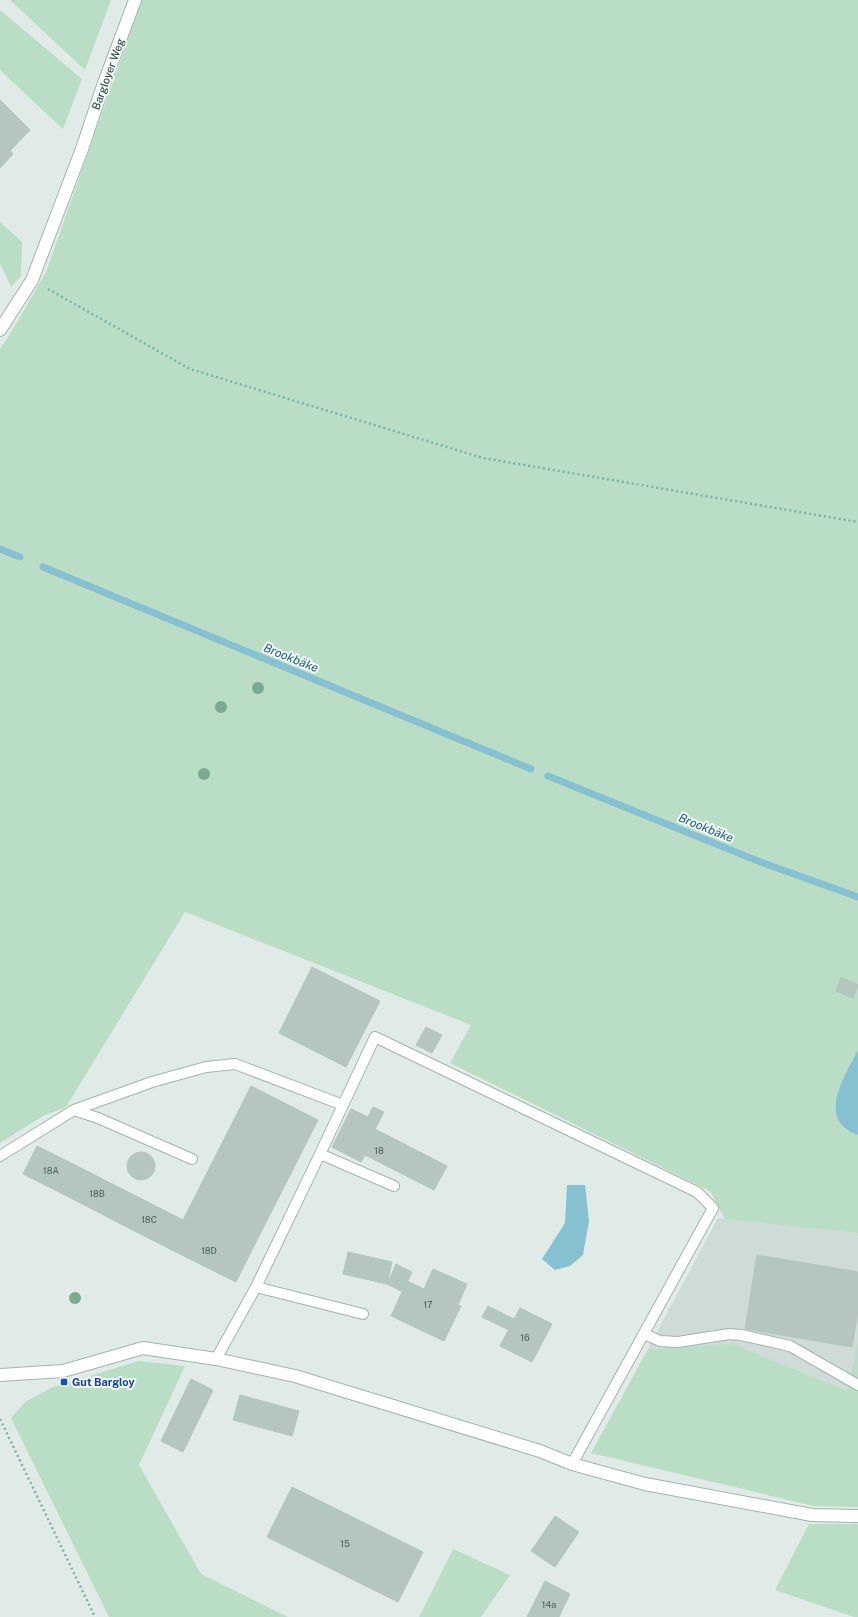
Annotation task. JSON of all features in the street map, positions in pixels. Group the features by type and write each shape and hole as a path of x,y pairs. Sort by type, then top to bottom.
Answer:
{"street":[{"name":"Bargloyer Weg","path":"0,330 32,280 82,149 104,83 135,0"},
{"path":"0,1375 64,1371 143,1348 216,1359 295,1376 540,1451 572,1464 645,1484 812,1515 858,1516"}],"lane":[{"path":"216,1359 256,1287 375,1037 698,1192 713,1208 572,1464"},
{"path":"0,1156 74,1110 152,1082 206,1067 235,1064 343,1105"},
{"path":"74,1110 98,1118 192,1159"},
{"path":"320,1154 394,1186"},
{"path":"256,1287 363,1314"},
{"path":"644,1334 660,1341 678,1342 729,1334 741,1335 790,1346 858,1386"}],"path":[{"path":"32,280 190,369 483,458 858,522"},
{"path":"0,1419 95,1617"}],"shaded area":[{"path":"718,1218 858,1233 858,1340 848,1391 733,1344 648,1349"}],"green space":[{"path":"10,0 111,0 85,70"},
{"path":"142,0 858,0 858,1233 725,1219 710,1191 450,1063 471,1025 185,912 66,1107 43,1116 0,1143 0,349 46,272"},
{"path":"0,10 82,79 63,129 0,70"},
{"path":"0,222 22,242 21,276 11,287 0,263"},
{"path":"858,1340 858,1507 814,1506 591,1453 648,1349 733,1344 848,1391"},
{"path":"139,1361 185,1366 139,1465 201,1574 288,1617 109,1617 11,1418 25,1402 53,1387"},
{"path":"809,1524 858,1524 858,1617 854,1617 775,1590"},
{"path":"453,1549 510,1575 481,1617 419,1617"}],"water":[{"path":"858,1050 858,1135 845,1128 838,1119 836,1108 837,1097 841,1084"},
{"path":"567,1185 585,1185 589,1221 583,1255 570,1266 555,1270 542,1259 565,1223"}],"building":[{"path":"0,100 30,130 10,151 13,154 0,168"},
{"path":"312,967 380,1001 346,1067 279,1033"},
{"path":"841,977 858,985 853,998 836,991"},
{"path":"426,1027 442,1035 432,1053 416,1045"},
{"path":"251,1086 318,1120 250,1254 183,1220"},
{"path":"373,1107 384,1112 375,1129 447,1166 434,1190 365,1155 361,1162 332,1147 351,1109 368,1117"},
{"path":"37,1146 79,1167 65,1195 23,1174"},
{"path":"141,1152 147,1153 151,1156 154,1160 154,1172 151,1176 147,1179 141,1180 135,1179 131,1176 128,1172 127,1166 128,1160 131,1156 135,1153"},
{"path":"79,1167 130,1193 115,1221 65,1195"},
{"path":"130,1193 183,1220 168,1248 115,1221"},
{"path":"183,1220 250,1254 236,1282 168,1248"},
{"path":"348,1252 392,1262 387,1284 343,1274"},
{"path":"757,1255 858,1272 858,1311 852,1347 745,1329"},
{"path":"396,1264 412,1272 403,1292 387,1284"},
{"path":"433,1269 467,1284 458,1305 461,1306 444,1341 391,1316 407,1281 424,1289"},
{"path":"488,1306 514,1319 509,1330 482,1317"},
{"path":"520,1308 552,1324 532,1362 500,1346"},
{"path":"191,1379 213,1390 183,1452 161,1441"},
{"path":"240,1395 299,1411 292,1436 233,1420"},
{"path":"292,1487 423,1552 398,1602 267,1537"},
{"path":"555,1516 579,1532 555,1567 531,1551"},
{"path":"545,1581 570,1594 559,1617 527,1617"}],"waterway":[{"name":"Brookbäke","path":"0,549 20,557"},
{"name":"Brookbäke","path":"43,567 531,769"},
{"name":"Brookbäke","path":"548,776 763,863 858,897"}],"place":[{"name":"Gut Bargloy","path":"64,1382"}]}
